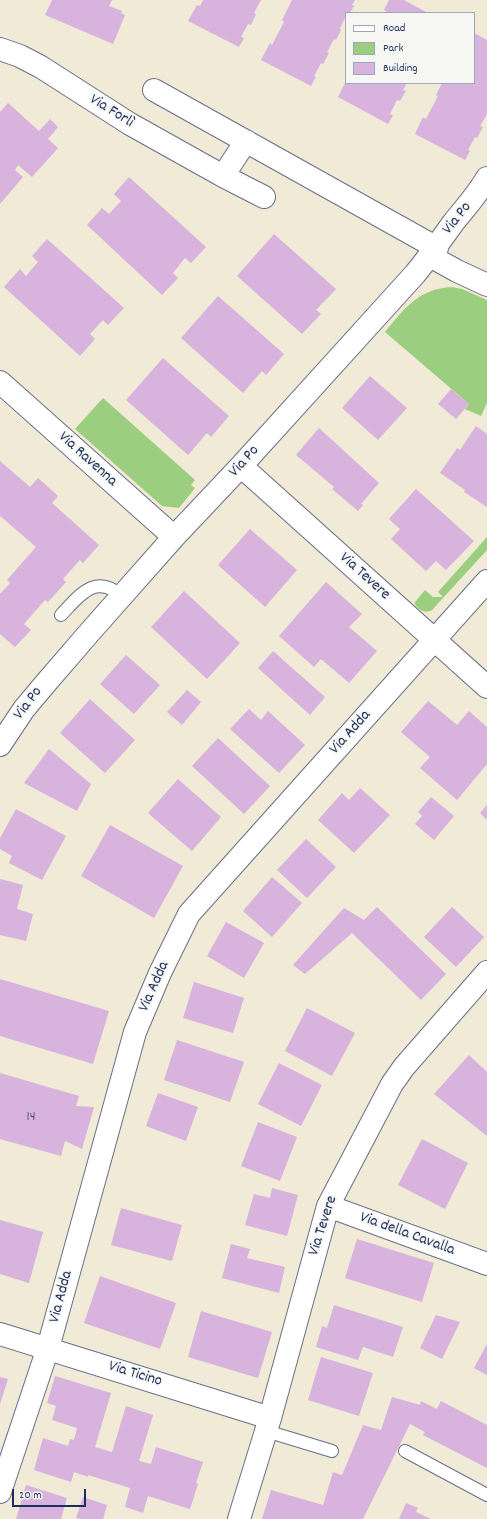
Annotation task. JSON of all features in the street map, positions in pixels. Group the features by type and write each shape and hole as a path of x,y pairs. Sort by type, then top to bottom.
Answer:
{"street":[{"name":"Via Forlì","path":"0,49 20,56 41,67 130,124 264,197"},
{"path":"154,90 246,142 433,252 457,271 487,285"},
{"path":"223,176 246,142"},
{"name":"Via Po","path":"0,745 24,709 122,596 433,252 453,223 478,193 487,178"},
{"name":"Via Ravenna","path":"0,382 174,537"},
{"name":"Via Tevere","path":"241,466 487,687"},
{"name":"Via Adda","path":"0,1492 48,1348 135,1032 160,973 189,914 487,581"},
{"name":"Via Tevere","path":"238,1519 268,1424 328,1206 392,1084 404,1067 487,972"},
{"name":"Via della Cavalla","path":"328,1206 487,1264"},
{"name":"Via Ticino","path":"0,1334 48,1348 268,1424"}],"lane":[{"path":"61,615 81,594 88,589 97,586 110,588 122,596"},
{"path":"268,1424 332,1451"},
{"path":"405,1451 487,1495"}],"green space":[{"path":"452,287 462,289 487,300 487,403 481,416 465,409 469,404 385,332 413,301 430,292"},
{"path":"103,398 195,480 191,485 195,488 179,508 162,506 75,429"},
{"path":"487,537 487,550 432,610 427,612 423,611 415,605 415,602 425,590 433,597 443,597 438,592"}],"building":[{"path":"52,0 112,0 109,6 122,11 121,13 125,15 113,44 45,15"},
{"path":"203,0 261,0 254,13 256,14 251,25 248,24 241,37 244,38 239,47 188,21 197,5 200,6"},
{"path":"292,0 355,0 351,12 345,12 345,18 340,28 341,30 327,52 329,53 323,64 321,63 314,76 316,77 311,86 261,60 270,43 272,45 284,22 282,20"},
{"path":"389,0 404,0 426,12 387,12 384,10"},
{"path":"475,34 487,40 487,114 480,126 483,127 477,138 475,137 468,150 470,151 465,160 415,134 423,117 426,119 438,96 436,95 442,84 475,84"},
{"path":"345,83 406,84 403,90 406,91 400,101 397,100 390,114 393,115 388,124 338,97"},
{"path":"8,103 39,131 50,119 58,127 48,139 58,148 32,177 18,165 15,170 23,177 0,204 0,112"},
{"path":"129,177 206,247 191,263 185,258 173,273 178,278 162,295 87,225 102,208 109,214 121,201 114,194"},
{"path":"274,234 336,289 316,310 321,314 302,334 237,276"},
{"path":"47,239 124,308 108,325 103,320 90,334 95,339 80,356 4,287 20,269 26,276 38,262 32,256"},
{"path":"218,296 284,354 266,375 262,371 243,393 181,338"},
{"path":"163,358 229,416 211,437 207,433 188,455 126,400"},
{"path":"370,376 407,408 378,440 342,408"},
{"path":"451,389 469,404 456,419 438,404"},
{"path":"476,426 487,434 487,507 464,492 465,490 440,473 457,448 460,450"},
{"path":"319,428 379,483 361,504 363,505 358,511 332,489 334,487 296,455"},
{"path":"0,461 30,487 38,478 58,496 52,503 99,545 83,563 80,560 63,579 66,582 48,602 45,600 24,624 31,630 15,647 0,634 0,594 10,583 7,580 36,547 0,516"},
{"path":"416,489 474,541 446,570 436,561 426,571 391,539 400,529 389,519"},
{"path":"250,529 297,570 265,607 218,565"},
{"path":"326,582 362,614 349,627 377,651 349,683 321,659 314,667 279,636"},
{"path":"184,591 240,643 207,679 151,627"},
{"path":"273,651 325,697 310,715 258,668"},
{"path":"126,655 160,685 134,714 100,684"},
{"path":"187,690 201,702 182,725 167,712"},
{"path":"90,699 135,740 105,773 60,733"},
{"path":"428,701 457,725 469,711 487,727 487,764 457,800 420,768 430,757 401,732"},
{"path":"249,709 261,720 268,711 305,745 279,773 230,729"},
{"path":"218,738 270,786 244,814 192,766"},
{"path":"49,749 91,784 77,811 24,783"},
{"path":"178,779 221,817 192,851 148,813"},
{"path":"360,788 390,815 354,853 318,820 342,793 349,800"},
{"path":"431,797 454,816 434,840 415,824 422,816 418,812"},
{"path":"487,805 487,820 480,813"},
{"path":"16,809 66,836 42,880 9,863 12,856 0,849 0,838"},
{"path":"110,825 183,866 154,918 81,876"},
{"path":"306,839 336,867 307,898 277,870"},
{"path":"272,877 302,903 272,937 243,911"},
{"path":"0,879 23,885 17,909 33,914 26,941 0,935"},
{"path":"377,907 446,974 421,1000 352,933 305,974 293,965 344,908 364,920"},
{"path":"452,907 484,937 456,967 424,937"},
{"path":"226,922 264,943 244,978 207,956"},
{"path":"0,979 109,1011 93,1064 0,1036"},
{"path":"194,982 244,998 233,1033 183,1018"},
{"path":"307,1008 355,1033 332,1076 285,1051"},
{"path":"177,1040 244,1062 230,1102 164,1080"},
{"path":"469,1055 487,1072 487,1136 434,1094"},
{"path":"279,1063 322,1085 301,1126 258,1104"},
{"path":"0,1073 79,1096 76,1106 94,1107 82,1149 65,1141 61,1156 0,1139"},
{"path":"158,1093 198,1107 186,1141 146,1126"},
{"path":"258,1122 297,1137 280,1181 241,1166"},
{"path":"422,1139 468,1163 445,1209 398,1185"},
{"path":"272,1188 298,1195 287,1236 245,1225 254,1194 270,1198"},
{"path":"121,1208 182,1225 172,1261 111,1245"},
{"path":"0,1220 43,1232 29,1283 0,1274"},
{"path":"357,1239 434,1263 422,1302 345,1278"},
{"path":"231,1244 250,1249 247,1258 285,1267 279,1293 222,1278"},
{"path":"100,1276 176,1303 160,1349 84,1323"},
{"path":"334,1305 403,1327 393,1357 363,1347 358,1360 316,1347 322,1326 327,1328"},
{"path":"201,1311 272,1332 258,1378 188,1357"},
{"path":"436,1315 460,1322 442,1359 420,1348"},
{"path":"487,1344 487,1375 474,1368"},
{"path":"321,1357 373,1373 359,1416 308,1400"},
{"path":"55,1376 111,1393 95,1447 112,1452 126,1406 153,1415 139,1461 151,1464 156,1447 203,1462 190,1509 148,1496 143,1513 125,1507 130,1488 74,1472 71,1482 34,1470 43,1438 68,1446 70,1439 74,1440 77,1428 52,1420 56,1406 47,1403"},
{"path":"0,1377 8,1379 0,1404"},
{"path":"392,1397 420,1405 421,1401 437,1409 441,1401 487,1425 487,1468 423,1435 425,1432 410,1424 363,1519 262,1519 271,1490 323,1505 333,1472 342,1475 363,1425 381,1430"},
{"path":"26,1485 67,1498 61,1519 16,1519"},
{"path":"83,1497 107,1505 103,1519 76,1518"},
{"path":"406,1503 418,1508 416,1512 431,1519 399,1519"}]}
